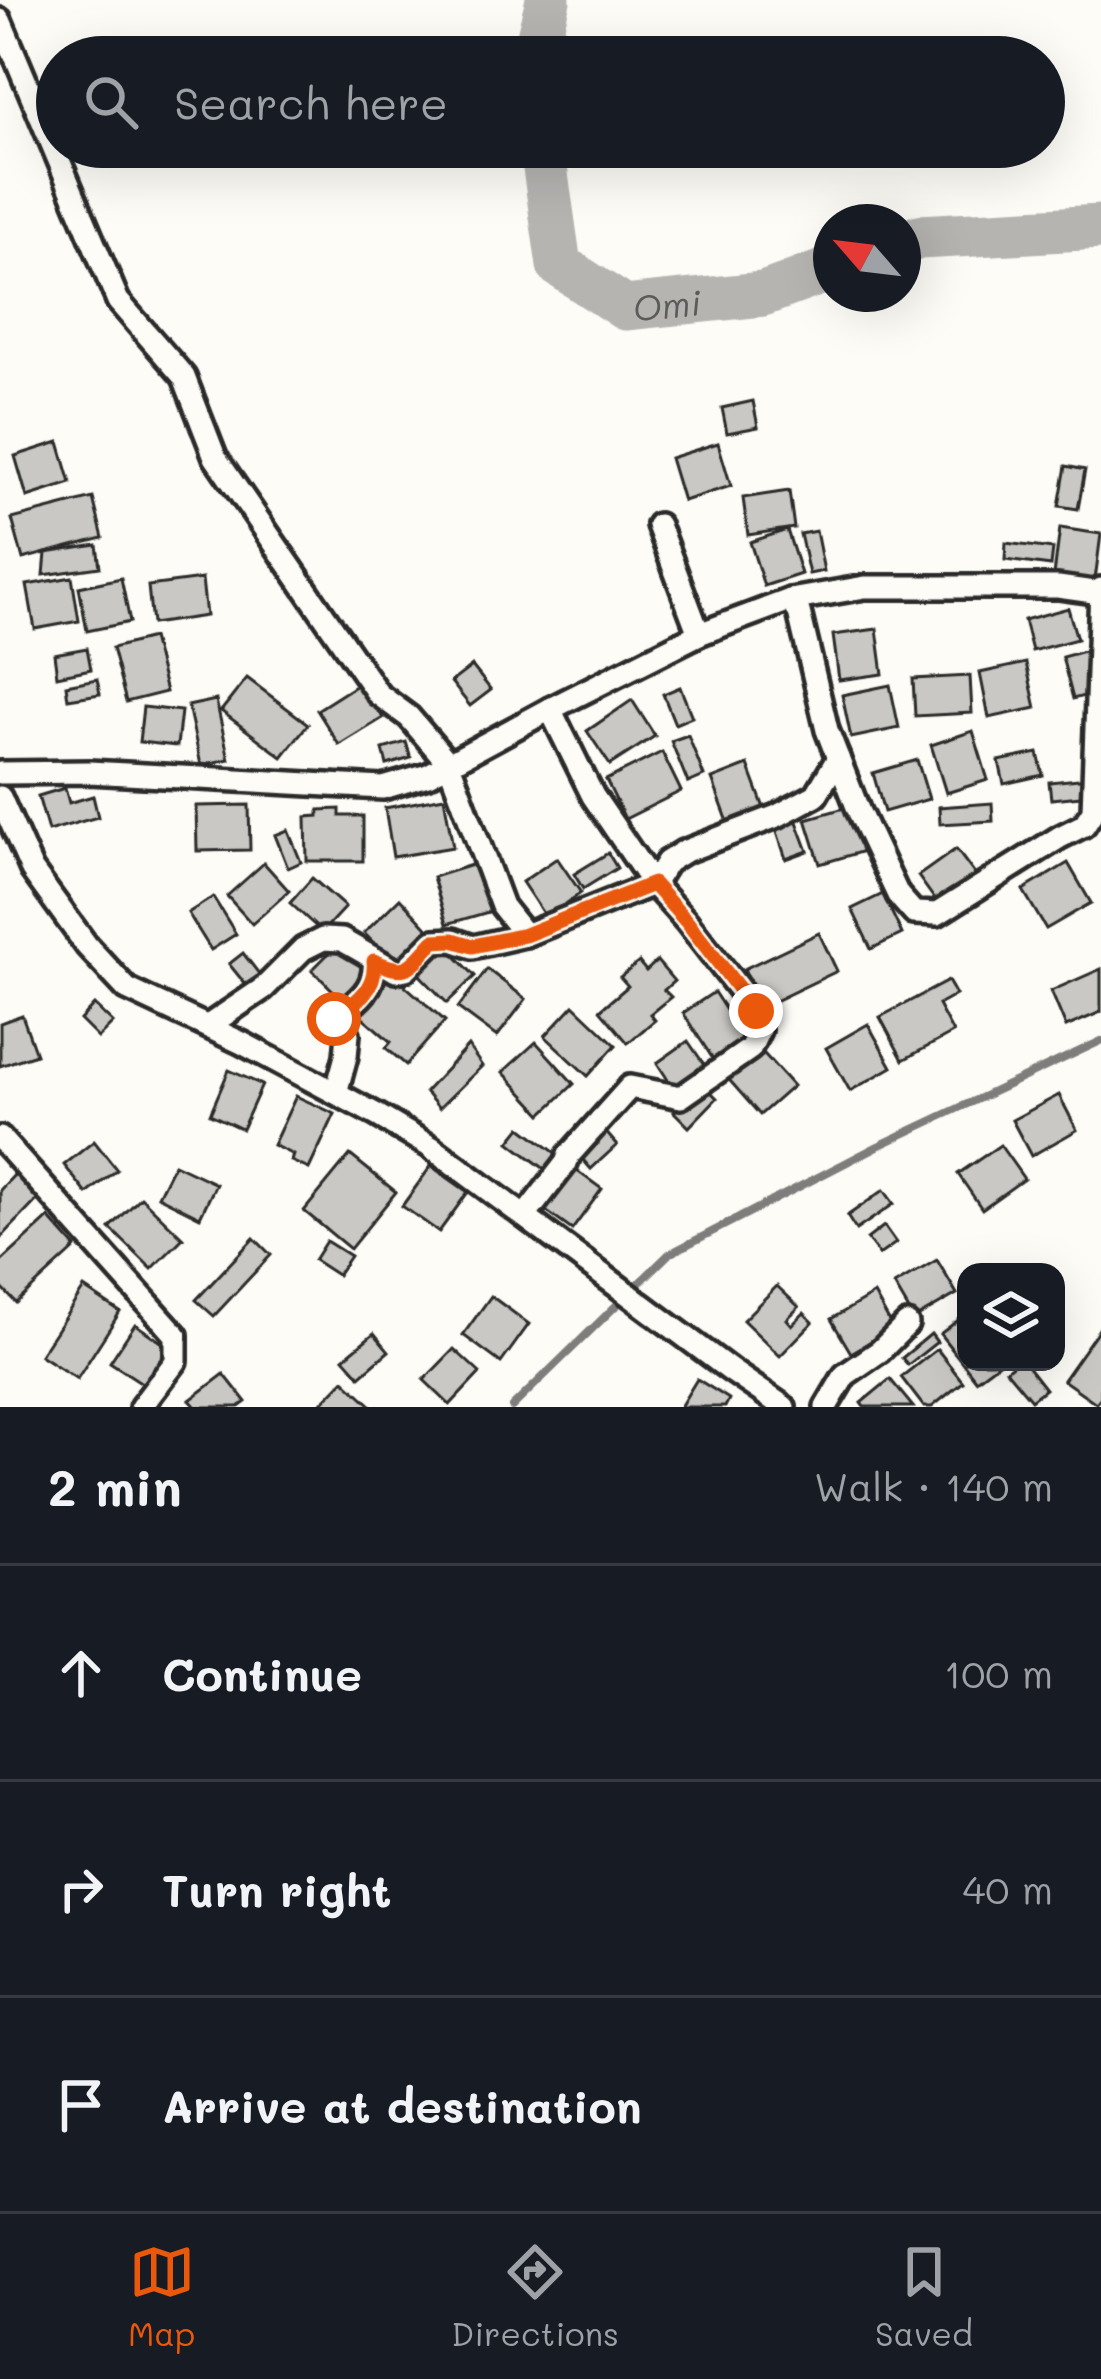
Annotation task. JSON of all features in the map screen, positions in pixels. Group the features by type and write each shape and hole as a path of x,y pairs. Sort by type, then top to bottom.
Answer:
{"street":[{"path":"0,20 36,106"},
{"path":"62,168 118,301 184,377 215,457 377,694 409,717 449,764 502,906 525,935"},
{"path":"658,525 699,634"},
{"path":"0,773 89,772 383,788 428,776 699,634 790,600 865,587 1058,587 1101,592 1093,811 1084,825 937,914 914,913 898,895 838,758 799,612 790,600"},
{"path":"525,1216 569,1155 630,1087 682,1097 750,1049 759,1030 756,1011 653,884 593,796 550,709"},
{"path":"208,1026 264,988 302,949 322,939 342,940 396,971 406,969 434,941 473,946 525,935 653,884 668,862 683,852 777,816 816,795 838,758"},
{"path":"0,796 32,870 86,946 127,989 208,1026 431,1147 784,1407"},
{"path":"336,1093 348,1034 334,1019 361,998 376,976 374,961"},
{"path":"0,1138 176,1335 176,1361 141,1407"},
{"path":"826,1407 845,1375 880,1351 907,1324"}],"building":[{"path":"753,401 758,427 727,433 722,408"},
{"path":"59,442 71,483 27,497 15,456"},
{"path":"718,443 731,486 683,501 670,458"},
{"path":"1066,466 1085,470 1078,509 1059,506"},
{"path":"789,491 794,528 748,535 743,498"},
{"path":"93,498 103,538 23,559 12,519"},
{"path":"1060,528 1101,534 1095,580 1054,575"},
{"path":"787,530 801,574 764,586 750,542"},
{"path":"816,531 824,571 809,574 800,534"},
{"path":"1006,543 1053,549 1051,566 1005,560"},
{"path":"97,545 100,567 44,575 46,553"},
{"path":"72,577 79,621 35,629 27,585"},
{"path":"121,578 130,622 87,631 79,587"},
{"path":"202,579 206,616 152,624 148,586"},
{"path":"1068,608 1077,639 1032,651 1024,620"},
{"path":"877,629 883,674 839,680 833,635"},
{"path":"152,638 166,692 126,702 112,648"},
{"path":"87,648 91,669 57,676 54,654"},
{"path":"1084,651 1095,693 1073,699 1062,657"},
{"path":"1026,663 1036,708 989,718 980,673"},
{"path":"472,666 491,690 470,706 451,682"},
{"path":"970,676 972,713 915,716 913,679"},
{"path":"247,678 308,724 282,757 221,711"},
{"path":"97,679 100,694 68,699 66,685"},
{"path":"361,682 383,718 339,745 317,710"},
{"path":"890,685 899,728 851,738 842,695"},
{"path":"680,687 692,717 675,724 663,694"},
{"path":"216,700 229,759 201,765 188,706"},
{"path":"632,700 655,736 610,765 587,731"},
{"path":"143,707 181,711 177,746 139,742"},
{"path":"973,731 988,780 946,793 931,745"},
{"path":"688,735 704,776 688,783 671,741"},
{"path":"406,742 411,758 387,765 383,749"},
{"path":"662,752 681,791 625,819 606,780"},
{"path":"1038,753 1043,775 1004,784 999,761"},
{"path":"917,760 929,799 884,812 873,773"},
{"path":"748,765 767,816 731,830 712,779"},
{"path":"1089,778 1091,795 1051,799 1049,782"},
{"path":"65,788 69,803 93,796 98,817 48,831 38,796"},
{"path":"444,797 453,847 393,857 385,808"},
{"path":"992,803 993,821 940,824 939,807"},
{"path":"249,805 250,850 197,851 196,806"},
{"path":"851,806 864,851 820,864 806,819"},
{"path":"340,809 340,816 363,816 363,861 307,861 306,817 319,816 319,810"},
{"path":"796,819 808,851 786,859 775,826"},
{"path":"288,830 301,862 288,868 275,835"},
{"path":"956,849 976,876 938,904 918,876"},
{"path":"608,853 617,868 583,889 574,874"},
{"path":"557,858 581,893 546,918 522,882"},
{"path":"264,863 289,891 252,924 227,896"},
{"path":"478,863 492,911 447,924 433,877"},
{"path":"1068,863 1091,903 1046,929 1023,890"},
{"path":"312,878 345,907 322,932 290,903"},
{"path":"883,894 902,934 871,949 852,909"},
{"path":"213,897 236,934 211,950 188,913"},
{"path":"400,898 434,935 399,969 364,933"},
{"path":"819,933 837,971 762,1007 744,969"},
{"path":"443,943 475,976 447,1003 415,970"},
{"path":"338,944 370,976 345,1002 312,970"},
{"path":"243,953 263,979 250,990 229,964"},
{"path":"657,961 674,981 664,990 671,997 650,1014 655,1020 628,1043 600,1010 628,986 620,977 639,962 646,971"},
{"path":"487,969 526,999 497,1037 458,1008"},
{"path":"1101,969 1101,1012 1066,1027 1051,991"},
{"path":"392,974 445,1021 406,1065 386,1048 391,1042 358,1013"},
{"path":"948,981 956,995 938,1005 953,1033 903,1060 880,1017"},
{"path":"714,992 744,1038 713,1059 683,1013"},
{"path":"94,1005 113,1023 98,1038 80,1020"},
{"path":"574,1005 616,1045 588,1076 545,1036"},
{"path":"22,1015 36,1054 0,1066 0,1023"},
{"path":"868,1024 892,1067 850,1091 826,1048"},
{"path":"688,1041 708,1070 676,1092 657,1063"},
{"path":"536,1042 574,1084 542,1114 503,1072"},
{"path":"756,1045 793,1086 760,1115 724,1074"},
{"path":"468,1046 482,1066 439,1108 425,1092"},
{"path":"229,1070 262,1085 242,1129 210,1114"},
{"path":"702,1083 717,1098 689,1127 674,1112"},
{"path":"1059,1095 1077,1130 1031,1156 1012,1120"},
{"path":"296,1096 335,1114 309,1169 273,1145"},
{"path":"521,1127 557,1154 546,1170 509,1142"},
{"path":"603,1129 617,1145 591,1169 577,1153"},
{"path":"94,1141 117,1170 87,1194 64,1165"},
{"path":"1000,1145 1024,1179 982,1209 958,1174"},
{"path":"350,1155 396,1192 350,1249 304,1211"},
{"path":"566,1163 602,1189 572,1230 536,1204"},
{"path":"174,1164 216,1184 200,1217 158,1196"},
{"path":"431,1166 468,1192 439,1232 402,1206"},
{"path":"17,1172 41,1196 0,1239 0,1190"},
{"path":"884,1190 894,1204 856,1230 847,1216"},
{"path":"141,1197 183,1238 152,1269 110,1228"},
{"path":"49,1218 76,1248 16,1303 0,1286 0,1263"},
{"path":"884,1226 896,1243 879,1255 867,1239"},
{"path":"254,1238 271,1255 214,1316 196,1300"},
{"path":"326,1241 350,1256 337,1275 314,1260"},
{"path":"937,1260 957,1294 914,1319 894,1285"},
{"path":"777,1286 799,1307 787,1319 792,1325 804,1313 813,1322 780,1356 743,1320"},
{"path":"84,1288 120,1312 77,1379 40,1355"},
{"path":"874,1294 893,1328 851,1353 831,1319"},
{"path":"491,1296 529,1324 501,1363 463,1335"},
{"path":"957,1321 957,1356 940,1334"},
{"path":"135,1324 170,1348 145,1385 110,1362"},
{"path":"1101,1326 1101,1397 1096,1403 1063,1380"},
{"path":"374,1333 389,1351 360,1376 344,1358"},
{"path":"931,1334 937,1342 908,1365 902,1358"},
{"path":"454,1349 480,1373 450,1405 424,1380"},
{"path":"937,1349 963,1382 932,1407 924,1407 901,1377"},
{"path":"1007,1371 1031,1371 1045,1389 1031,1400"},
{"path":"224,1374 246,1402 239,1407 196,1407 190,1400"},
{"path":"697,1379 729,1399 725,1407 680,1407"},
{"path":"890,1379 913,1407 864,1407 861,1403"},
{"path":"344,1380 373,1407 318,1407"}],"waterway":[{"name":"Omi","path":"539,36 548,0"},
{"name":"Omi","path":"545,168 559,265 625,308 763,294 813,276"},
{"name":"Omi","path":"921,237 1101,227"},
{"path":"512,1407 669,1254 878,1146 1101,1041"}],"route":[{"path":"334,1019 361,998 376,976 374,961 396,971 406,969 434,941 473,946 525,935 653,884 756,1011"}]}
